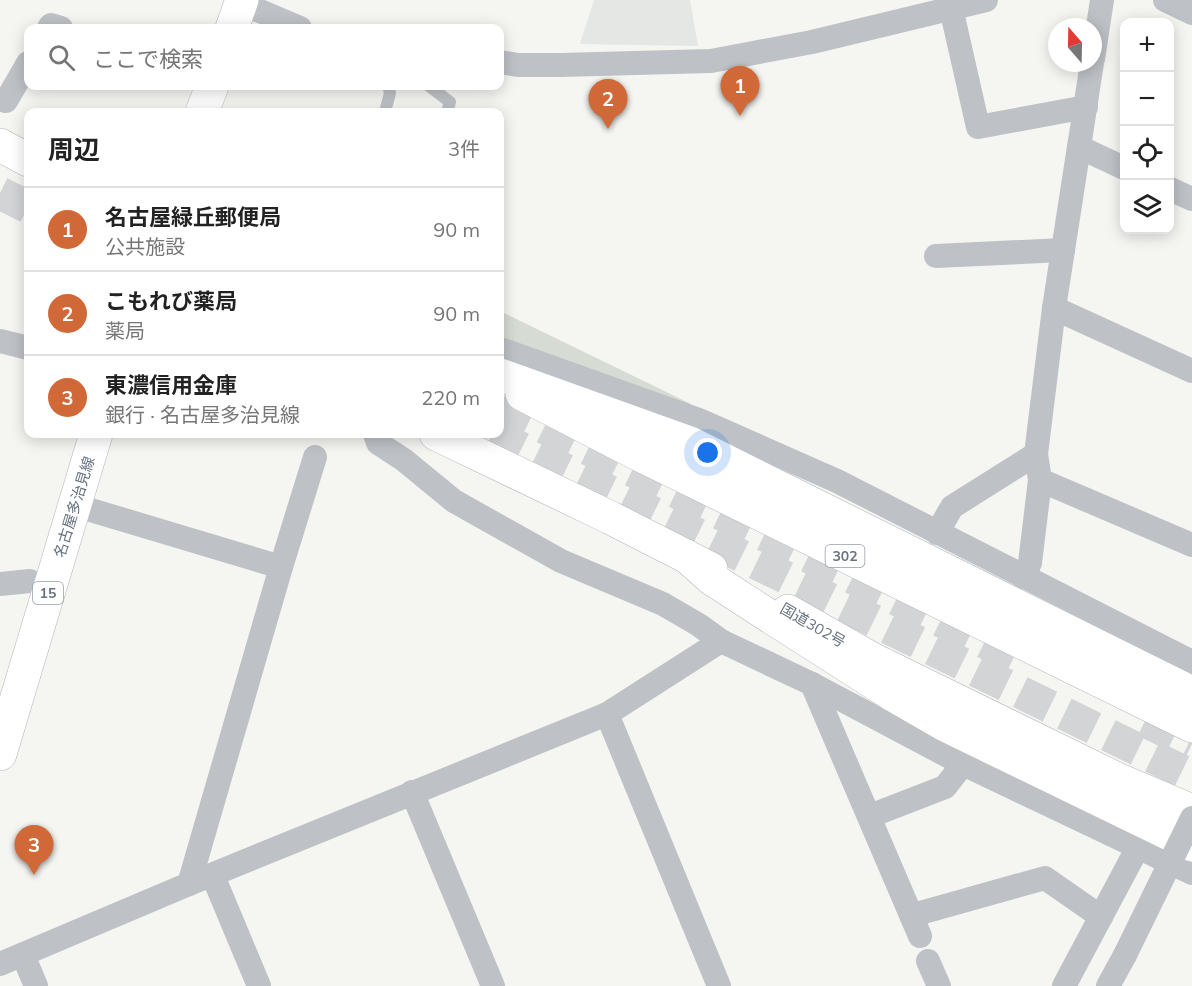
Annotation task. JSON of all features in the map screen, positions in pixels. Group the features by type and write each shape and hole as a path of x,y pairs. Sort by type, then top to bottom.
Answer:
{"main road":[{"path":"204,108 210,90"},
{"path":"0,145 24,158"},
{"path":"504,376 690,443 1192,693"},
{"name":"302","path":"504,384 656,462 1192,726"},
{"name":"名古屋多治見線","path":"0,754 95,438"},
{"name":"国道302号","path":"444,438 686,556 874,660 1119,780 1192,811"},
{"path":"686,556 712,579 893,695 945,725 1192,845"}],"street":[{"path":"504,63 549,65 711,61 812,42 986,0"},
{"path":"1099,18 1102,0"},
{"path":"1165,0 1192,13"},
{"path":"951,8 978,127 1086,108"},
{"path":"238,10 286,24"},
{"path":"0,99 6,102 24,70"},
{"path":"1023,577 1030,562 1040,480 1036,454 1054,308 1091,72"},
{"path":"1079,147 1120,166"},
{"path":"1174,191 1192,199"},
{"path":"936,256 1063,250"},
{"path":"1054,308 1192,372"},
{"path":"0,341 24,347"},
{"path":"504,350 699,420 837,481 1192,662"},
{"path":"371,438 404,460 454,501 561,561 663,604 721,640 812,684 963,764 1192,873"},
{"path":"937,532 952,507 1036,454"},
{"path":"189,885 315,457"},
{"path":"1040,480 1192,545"},
{"path":"74,505 281,567"},
{"path":"0,584 30,581"},
{"path":"0,964 412,792 607,714 721,640"},
{"path":"812,684 917,925 1045,878 1101,916"},
{"path":"607,714 719,986"},
{"path":"870,816 945,787 963,764"},
{"path":"412,792 493,986"},
{"path":"1108,986 1192,818"},
{"path":"1064,986 1138,847"},
{"path":"213,876 259,986"},
{"path":"23,955 36,986"},
{"path":"928,960 939,986"}],"lane":[{"path":"386,108 389,90"},
{"path":"434,90 450,102 448,108"}],"shaded area":[{"path":"594,0 690,0 698,46 580,44"},
{"path":"504,313 691,404 691,409 504,341"}],"tunnel":[{"path":"0,193 24,205"},
{"path":"504,408 1021,660"},
{"path":"500,438 1192,776"},
{"path":"1145,721 1192,744"}],"place":[{"name":"名古屋緑丘郵便局","path":"740,116"},
{"name":"こもれび薬局","path":"608,129"},
{"name":"東濃信用金庫","path":"34,875"}]}
